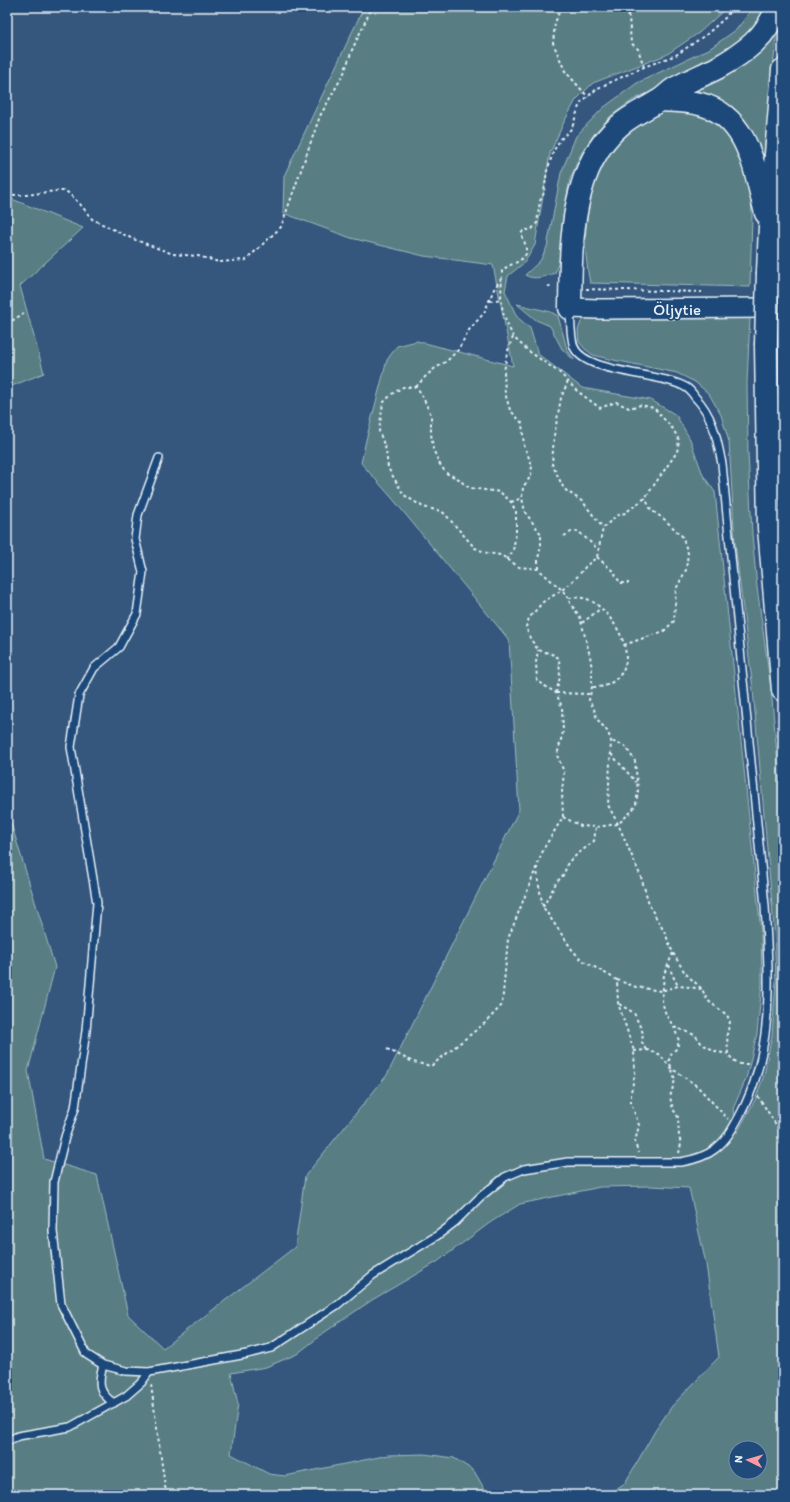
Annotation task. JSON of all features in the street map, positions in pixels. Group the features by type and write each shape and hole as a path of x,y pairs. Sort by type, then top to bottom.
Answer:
{"highway":[{"path":"570,298 574,227 577,208 584,178 603,143 612,132 633,115 660,100 673,89 710,72 749,48 763,34 771,22 777,7"},
{"path":"783,70 770,227 766,345 769,528 783,690"},
{"path":"660,100 693,103 710,107 730,120 739,131 752,160 770,227"}],"main road":[{"name":"Öljytie","path":"570,298 598,309 783,308"}],"lane":[{"path":"159,458 138,516 135,539 143,572 137,614 119,647 94,668 79,695 71,747 97,903 86,1031 75,1108 65,1137 54,1182 53,1231 61,1304 86,1354 104,1365 126,1371 149,1372 247,1354 271,1348 336,1305 373,1275 438,1235 455,1222 480,1197 505,1177 524,1169 568,1162 681,1162 696,1159 714,1150 726,1139 734,1126 752,1088 763,1049 768,1012 768,960 765,906 722,464 717,438 711,417 701,402 687,388 670,381 595,364 583,358 574,347 571,328 570,298"},
{"path":"104,1365 100,1377 101,1387 104,1397 114,1403"},
{"path":"7,1441 18,1436 70,1427 126,1396 142,1382 149,1372"}],"path":[{"path":"7,194 20,196 53,190 66,191 80,204 92,219 146,244 173,254 198,256 219,262 246,260 281,227 320,116 344,73 372,7"},
{"path":"561,7 556,23 553,43 565,71 588,97"},
{"path":"611,7 629,18"},
{"path":"626,7 629,18 631,43 638,49 644,67"},
{"path":"532,229 537,223 540,201 544,193 547,171 554,150 560,140 572,128 580,103 598,88 644,67 676,55 707,34 726,17 732,7"},
{"path":"501,279 494,289 484,313 469,330 458,350 447,361 429,373 416,387 403,388 392,394 383,403 379,430 386,450 388,468 404,495 423,507 440,511 445,514 475,548 487,553 501,555 519,567 538,569 562,590 578,613 582,623 592,669 592,687 589,694 589,700 597,719 608,732 611,741 608,805 641,877 650,907 665,934 673,953 685,973 702,989 707,1000 727,1015 730,1022 727,1039 728,1054 733,1060 740,1064 759,1064"},
{"path":"548,286 570,298 705,292"},
{"path":"490,301 501,299"},
{"path":"8,322 24,313"},
{"path":"513,337 507,353 504,372 506,393 510,410 522,423 524,446 532,465 531,476 523,487 522,498 525,512 541,534 538,569"},
{"path":"569,381 561,398 554,436 552,464 564,489 583,502 603,528"},
{"path":"416,387 421,393 431,415 433,449 439,463 446,473 459,478 470,488 500,492 512,502 516,512 516,533 513,551 507,560"},
{"path":"512,502 522,498"},
{"path":"387,1049 413,1062 431,1066 485,1023 502,1005 508,939 544,848 563,817 562,792 564,772 557,755 563,732 562,708 556,693 560,677 559,658 552,654 538,650 530,638 526,627 529,618 543,602 562,590 597,557 603,528 616,516 625,513 646,498 651,510 664,519 682,536 688,553 686,570 676,589 674,621 664,631 624,645"},
{"path":"564,536 571,532 578,531 599,550"},
{"path":"597,557 614,572 620,583 629,583"},
{"path":"568,598 579,597 592,601 610,616 624,645 626,658 623,672 605,686 592,687"},
{"path":"582,623 600,609"},
{"path":"538,650 536,662 537,681 556,693 589,694"},
{"path":"563,817 581,826 596,827 618,824 632,811 636,804 638,791 635,761 625,746 611,741"},
{"path":"610,753 636,782"},
{"path":"543,908 556,883 564,874 568,862 594,841 596,827"},
{"path":"537,866 543,908 573,951 582,960 617,980 636,987 661,991 678,986 702,989"},
{"path":"673,953 664,974 661,991 666,1015 674,1027 679,1041 677,1048 671,1054 669,1060 675,1080 670,1097 673,1109 678,1117 681,1144 678,1154 681,1162"},
{"path":"669,963 672,974 678,986"},
{"path":"617,980 618,1003 634,1050 635,1074 631,1092 631,1103 639,1125 635,1142 639,1162"},
{"path":"618,1003 634,1013 643,1033 642,1042 646,1050"},
{"path":"674,1027 695,1035 702,1044 717,1052 728,1054"},
{"path":"634,1050 646,1050 659,1054 671,1068 697,1086 734,1126"},
{"path":"752,1088 764,1103 769,1115 783,1136"},
{"path":"149,1372 165,1487 170,1495"}],"green space":[{"path":"364,7 726,7 700,32 666,55 593,83 576,100 550,153 535,245 525,262 508,276 505,291 517,317 530,328 538,354 582,388 651,400 676,415 690,439 703,475 715,492 761,932 762,983 757,1034 746,1079 733,1109 737,1133 755,1100 764,1075 772,1035 776,982 774,927 753,690 735,544 729,442 721,415 709,394 695,382 677,373 593,355 579,342 578,330 581,322 586,317 750,318 747,383 748,452 752,534 757,587 771,689 783,819 783,1495 607,1495 625,1483 655,1431 672,1406 719,1357 706,1264 689,1188 651,1186 600,1187 520,1204 491,1222 437,1262 372,1300 325,1332 297,1354 266,1367 231,1373 238,1404 231,1454 269,1474 285,1476 389,1455 424,1454 454,1458 474,1471 488,1495 7,1495 7,810 55,967 28,1071 44,1159 97,1175 128,1315 163,1348 295,1247 305,1176 387,1075 519,810 509,640 392,498 361,463 387,360 397,346 417,341 513,366 493,265 424,256 351,238 283,213 284,176"},
{"path":"752,7 770,7 760,25 721,59 633,100 612,115 594,134 580,156 570,179 563,216 559,261 555,273 536,278 525,275 540,261 547,247 561,173 576,136 603,108 637,83 709,49 736,30 750,12"},
{"path":"777,29 763,166 689,92"},
{"path":"677,104 709,113 735,139 750,184 752,216 750,287 590,283 585,242 586,227 591,196 601,166 608,153 616,143 637,125"},
{"path":"783,172 783,285 777,284"},
{"path":"7,197 83,228 20,286 44,373 7,388"},
{"path":"517,304 551,312 558,316 567,349 574,360 562,349 550,326 536,320"},
{"path":"778,317 783,317 783,578 774,434"}]}
